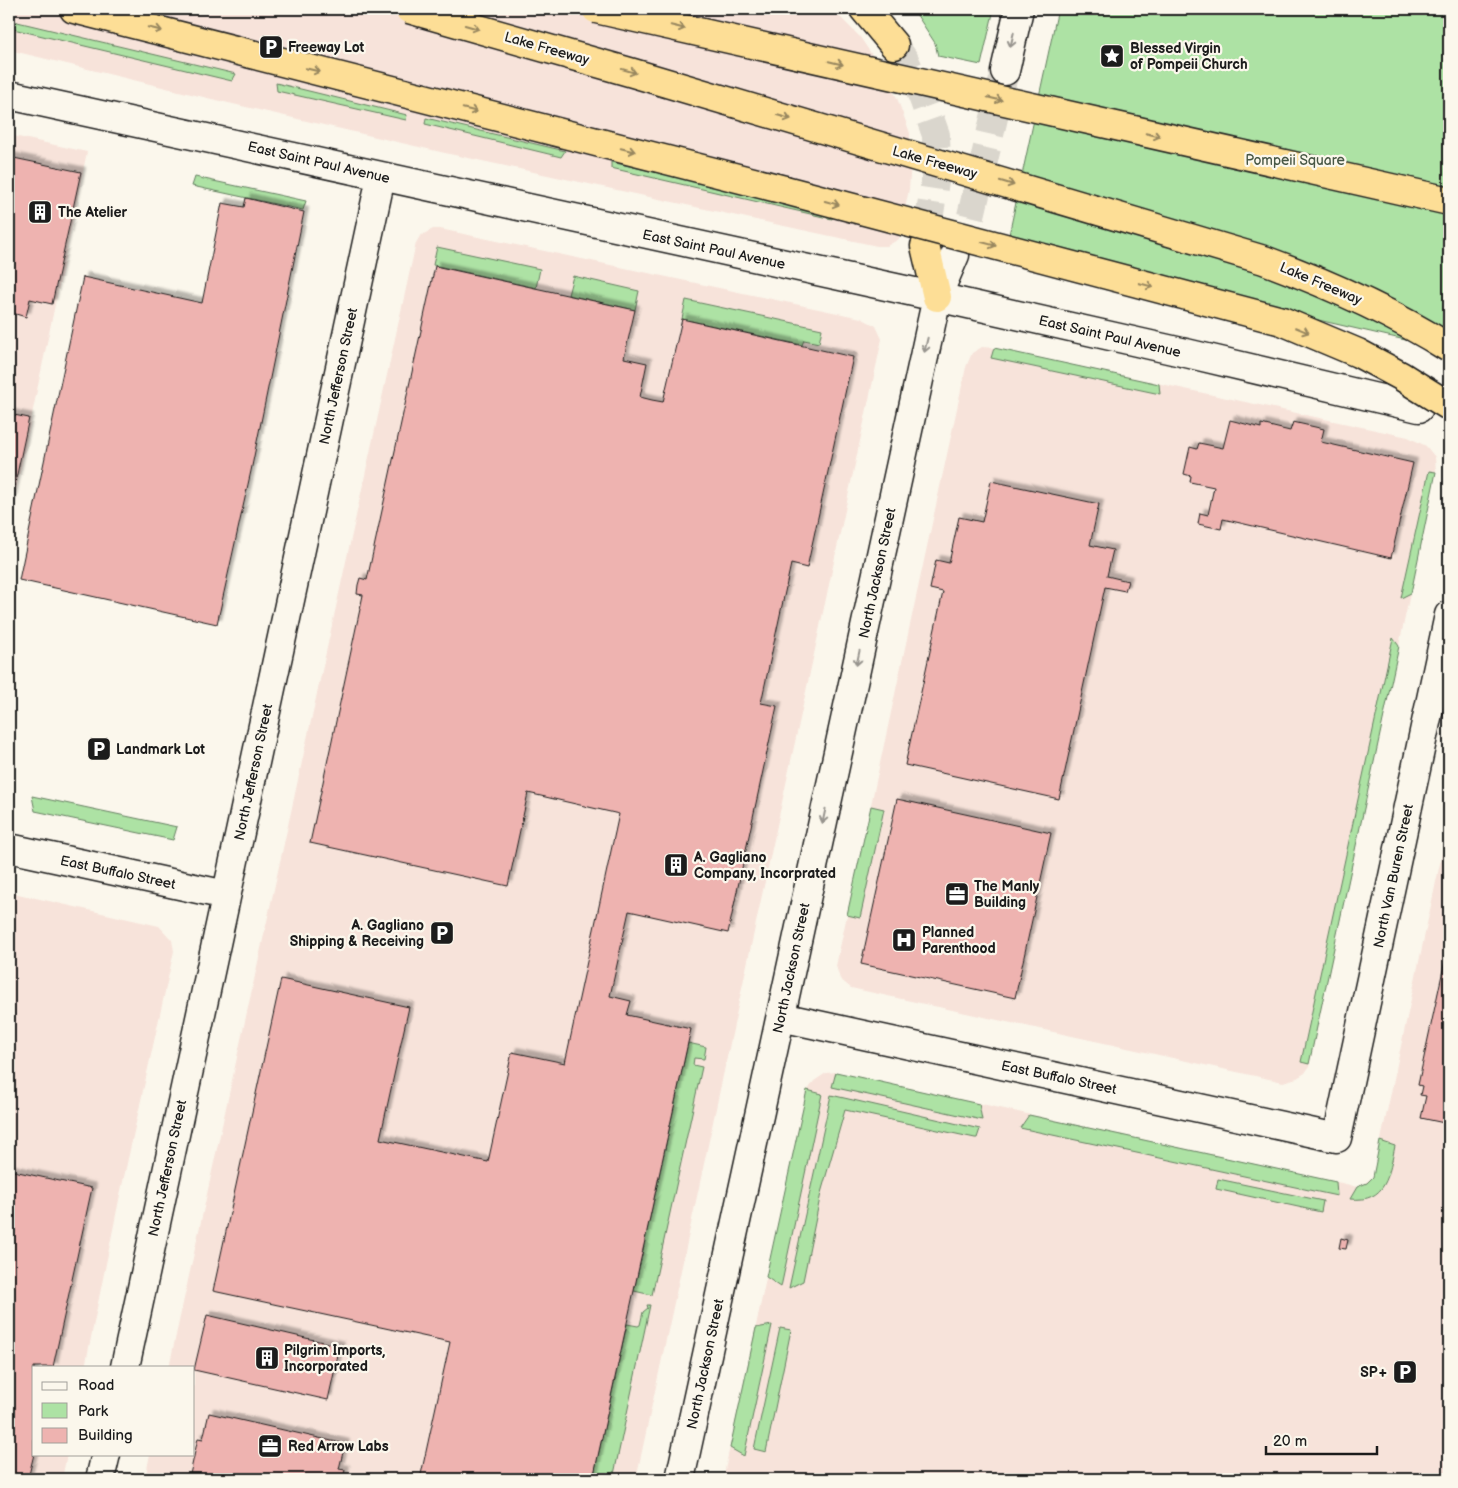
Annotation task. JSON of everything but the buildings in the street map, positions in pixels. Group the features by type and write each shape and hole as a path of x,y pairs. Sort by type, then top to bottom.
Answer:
{"highway":[{"path":"74,9 775,188 1282,321 1358,353 1449,406"},
{"name":"Lake Freeway","path":"409,9 670,84 1264,260 1322,282 1372,304 1412,324 1449,348"},
{"path":"596,9 1449,201"},
{"path":"864,9 894,45"},
{"path":"925,246 937,297"}],"street":[{"path":"1005,71 1019,9"},
{"name":"East Saint Paul Avenue","path":"9,95 937,297 1196,355 1419,408"},
{"name":"North Jefferson Street","path":"125,1366 382,177"},
{"name":"North Jackson Street","path":"680,1479 937,297 955,255"},
{"name":"North Van Buren Street","path":"1337,1138 1449,615"},
{"name":"East Buffalo Street","path":"9,848 226,895"},
{"name":"East Buffalo Street","path":"781,1017 1337,1138"},
{"path":"100,1479 106,1456"}],"shaded area":[{"path":"9,9 832,9 860,37 878,64 897,98 910,133 911,162 909,189 899,239 887,246 877,246 445,153 9,50"},
{"path":"9,135 87,152 9,524"},
{"name":"A. Gagliano Company, Incorprated","path":"433,229 440,229 861,318 876,326 882,339 636,1479 145,1479 150,1456 195,1456 195,1366 169,1366 416,243 420,236"},
{"path":"982,347 994,348 1408,437 1426,446 1435,457 1436,472 1309,1067 1305,1073 1297,1078 1283,1082 851,988 840,979 836,966 966,367 972,353"},
{"path":"1449,821 1449,1479 723,1479 806,1093 814,1081 826,1073 836,1072 1357,1187 1362,1185 1373,1177"},
{"path":"9,892 159,926 172,940 174,951 120,1195 85,1366 32,1366 32,1456 67,1456 62,1479 9,1479"}],"green space":[{"path":"913,9 994,9 981,65 938,56 935,43"},
{"name":"Pompeii Square","path":"1058,9 1449,9 1449,350 1009,249 1007,244"},
{"path":"9,20 236,74 232,81 9,28"},
{"path":"276,83 407,115 406,120 277,91"},
{"path":"426,118 565,151 561,157 425,124"},
{"path":"611,162 834,212 832,219 611,168"},
{"path":"195,177 306,201 303,210 192,186"},
{"path":"437,247 540,269 536,288 433,265"},
{"path":"573,276 639,291 635,310 568,295"},
{"path":"686,300 822,329 819,343 804,340 802,345 682,319"},
{"path":"994,348 1159,384 1160,394 991,358"},
{"path":"1429,471 1436,472 1411,593 1401,598"},
{"path":"1393,638 1399,646 1309,1064 1301,1062"},
{"path":"32,796 177,827 173,840 35,811"},
{"path":"871,806 884,809 860,918 847,915"},
{"path":"688,1043 706,1047 704,1059 694,1058 693,1065 702,1067 652,1295 634,1291"},
{"path":"836,1072 979,1104 982,1120 832,1087"},
{"path":"807,1090 822,1094 781,1287 766,1277"},
{"path":"831,1095 980,1129 977,1138 975,1138 845,1110 821,1193 803,1281 789,1288"},
{"path":"1029,1115 1336,1182 1337,1196 1020,1128"},
{"path":"1380,1141 1395,1146 1391,1167 1384,1184 1372,1196 1362,1199 1350,1199 1357,1187 1367,1183 1373,1177"},
{"path":"1218,1179 1323,1201 1321,1212 1216,1189"},
{"path":"647,1305 650,1305 613,1479 593,1479 627,1324 640,1325 643,1312 648,1308"},
{"path":"772,1325 744,1456 730,1448 756,1328"},
{"path":"780,1328 791,1330 766,1452 754,1449"}],"tunnel":[{"path":"894,45 905,60 922,96 936,135 937,168 925,246"},
{"path":"955,255 970,220 1005,71"}],"place":[{"name":"Freeway Lot","path":"271,47"},
{"name":"Blessed Virgin of Pompeii Church","path":"1112,56"},
{"name":"The Atelier","path":"40,212"},
{"name":"Landmark Lot","path":"99,749"},
{"name":"A. Gagliano Company, Incorprated","path":"676,865"},
{"name":"The Manly Building","path":"957,894"},
{"name":"A. Gagliano Shipping & Receiving","path":"442,933"},
{"name":"Planned Parenthood","path":"904,940"},
{"name":"Pilgrim Imports, Incorporated","path":"267,1358"},
{"name":"SP+","path":"1405,1372"},
{"name":"Red Arrow Labs","path":"270,1446"}]}
